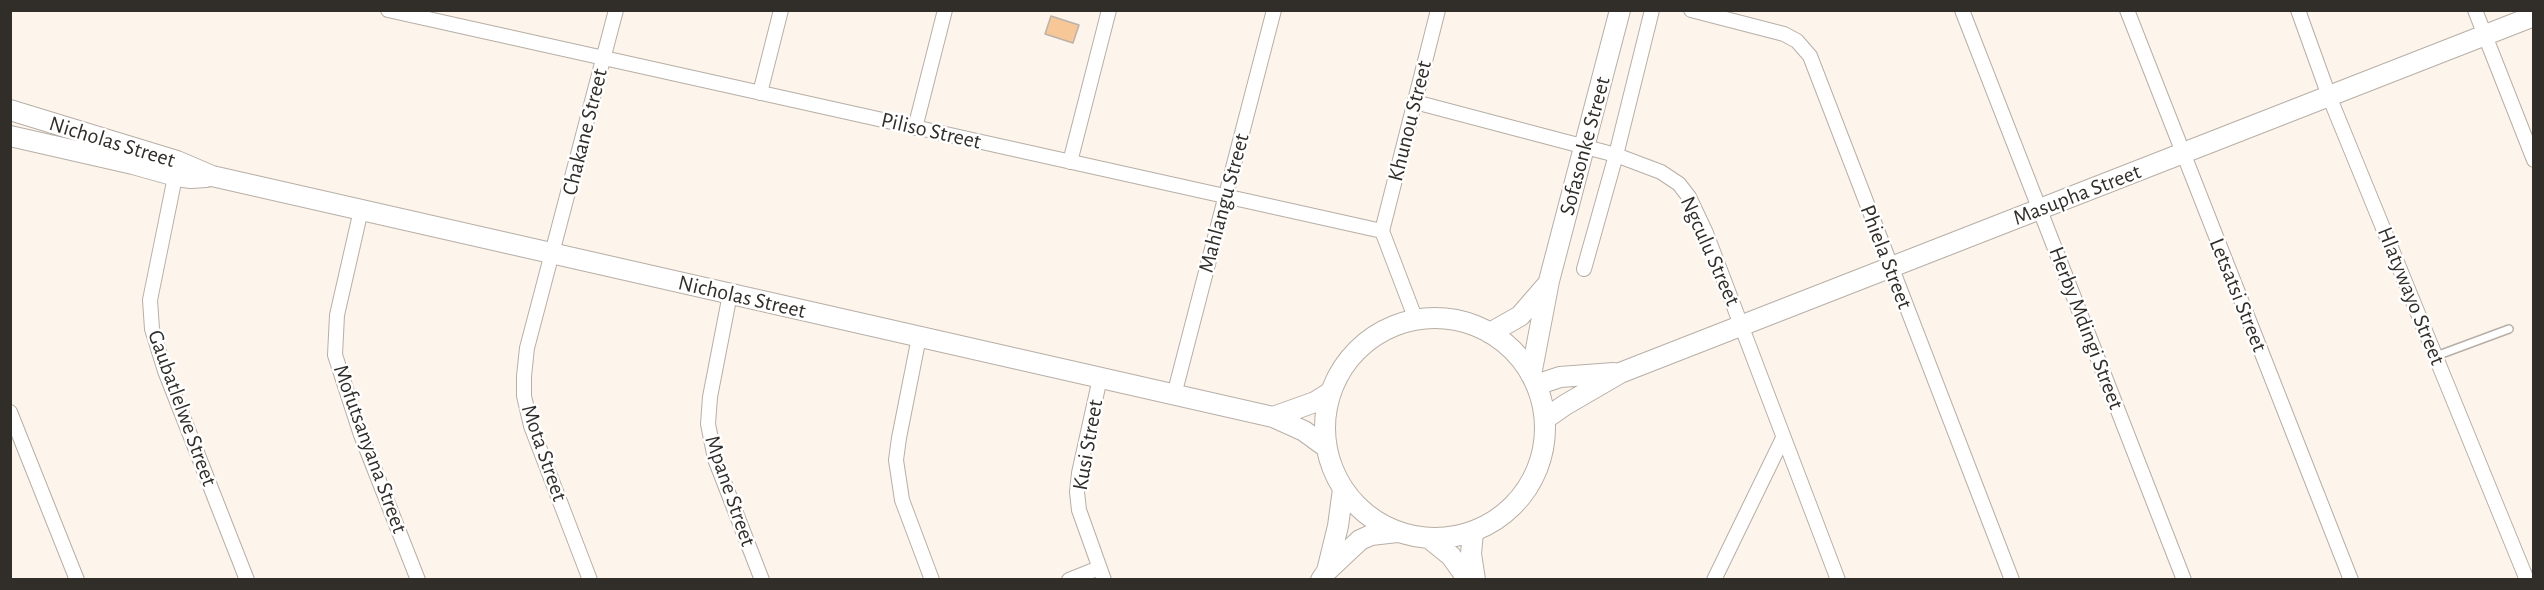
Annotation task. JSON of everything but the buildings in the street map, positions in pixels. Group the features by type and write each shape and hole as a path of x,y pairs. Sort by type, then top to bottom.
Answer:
{"street":[{"name":"Piliso Street","path":"388,10 448,17 604,58 1382,231"},
{"name":"Chakane Street","path":"554,254 616,10"},
{"path":"760,93 781,10"},
{"path":"915,128 945,10"},
{"path":"1070,162 1109,10"},
{"name":"Mahlangu Street","path":"1174,394 1274,10"},
{"name":"Khunou Street","path":"1382,231 1438,10"},
{"name":"Sofasonke Street","path":"1534,380 1549,281 1620,10"},
{"path":"1584,269 1616,155 1652,10"},
{"name":"Phiela Street","path":"1691,10 1784,34 1804,46 1810,56 2012,579"},
{"name":"Herby Mdingi Street","path":"1962,10 2184,579"},
{"name":"Letsatsi Street","path":"2127,10 2351,579"},
{"name":"Hlatywayo Street","path":"2298,10 2329,96 2527,579"},
{"path":"2475,10 2534,160"},
{"name":"Masupha Street","path":"1545,420 1573,400 1620,373 2534,16"},
{"name":"Ngculu Street","path":"1415,102 1616,155 1662,172 1679,183 1689,197 1706,233 1838,579"},
{"name":"Nicholas Street","path":"10,110 176,169"},
{"name":"Nicholas Street","path":"11,140 212,176 1273,417 1304,431 1326,447"},
{"name":"Gaubatlelwe Street","path":"176,169 150,300 152,329 165,371 247,579"},
{"name":"Mofutsanyana Street","path":"361,210 337,315 335,355 361,435 418,579"},
{"path":"1382,231 1416,320"},
{"name":"Mota Street","path":"554,254 527,348 524,396 531,426 590,579"},
{"name":"Sofasonke Street","path":"1490,333 1520,316 1536,300 1549,281"},
{"name":"Mpane Street","path":"730,294 710,397 708,424 715,459 762,579"},
{"name":"Sofasonke Street","path":"1443,318 1470,324 1490,333 1515,353 1534,380 1545,420 1542,455 1527,488 1504,514 1473,532 1452,537 1430,539 1396,532 1376,522 1357,507 1343,489 1332,469 1326,447 1325,419 1331,392 1344,366 1364,344 1389,328 1416,320 1443,318"},
{"path":"919,337 896,460 902,501 932,579"},
{"name":"Masupha Street","path":"1534,380 1620,373"},
{"name":"Kusi Street","path":"1100,378 1077,492 1079,510 1101,574"},
{"path":"1273,417 1315,402 1331,392"},
{"path":"10,412 77,579"},
{"path":"1714,579 1783,438"},
{"path":"1324,575 1338,526 1343,489"},
{"path":"1324,575 1360,540 1371,535 1396,532"},
{"path":"1473,532 1471,554 1475,579"},
{"name":"Sofasonke Street","path":"1430,539 1451,556 1468,579"},
{"path":"1069,579 1101,574"}],"lane":[{"path":"2436,356 2509,329"}]}
